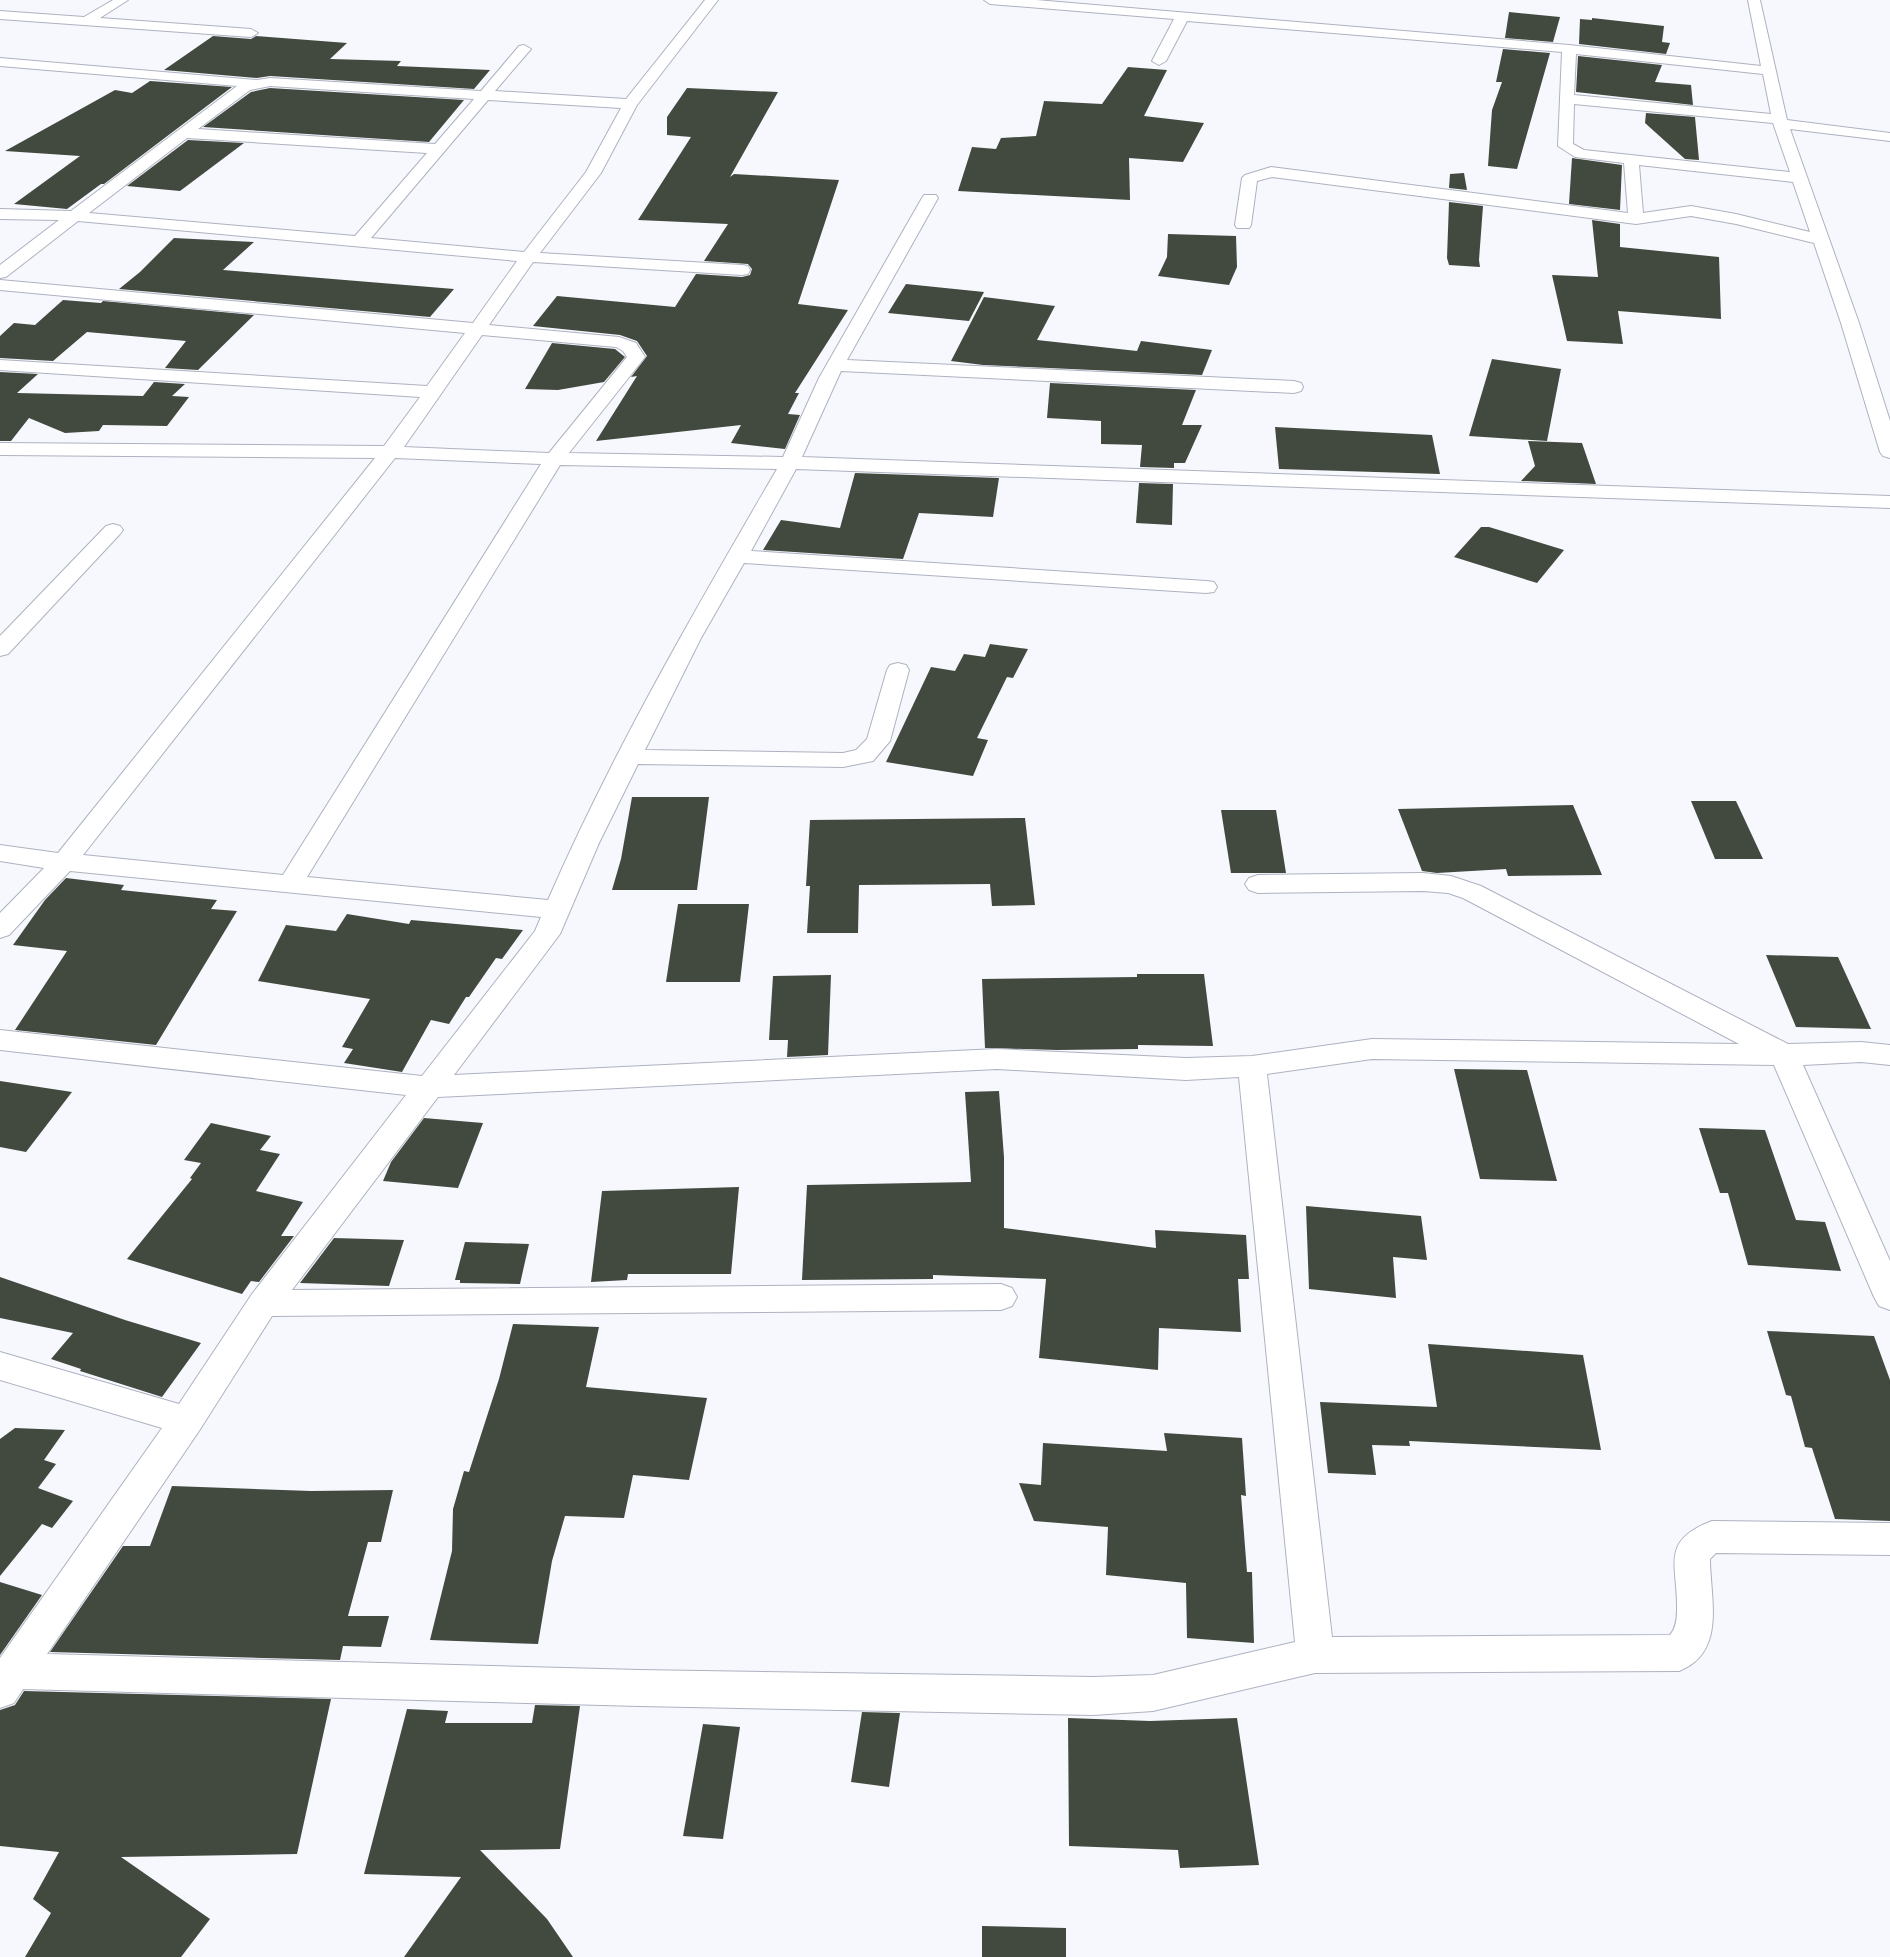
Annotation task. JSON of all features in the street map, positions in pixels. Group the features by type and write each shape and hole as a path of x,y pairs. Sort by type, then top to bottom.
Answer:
{"street":[{"path":"88,20 122,0"},
{"path":"0,929 64,862 390,452 528,258 593,173 630,104 712,0"},
{"path":"990,0 1033,2 1182,17 1569,49 1769,71"},
{"path":"1754,0 1780,121 1850,323 1890,452"},
{"path":"2,16 88,20 251,33"},
{"path":"1158,61 1182,17"},
{"path":"359,242 524,49"},
{"path":"1569,49 1565,146 1568,149 1580,154 1799,178"},
{"path":"0,62 253,84"},
{"path":"0,273 246,86 253,84 270,82 630,104"},
{"path":"1566,100 1780,121 1890,136"},
{"path":"184,133 438,149"},
{"path":"1631,160 1636,219"},
{"path":"1243,225 1250,178 1270,172 1636,219 1691,211 1736,219 1821,240"},
{"path":"7,1680 187,1421 263,1303 547,934 586,843 690,638 790,463 835,365 930,198"},
{"path":"0,214 74,216 528,258 742,270"},
{"path":"0,285 618,342 630,345 634,350 636,357 554,459 290,884"},
{"path":"0,364 434,392"},
{"path":"835,365 1294,387"},
{"path":"0,449 390,452 554,459 790,463 1890,502"},
{"path":"0,649 113,530"},
{"path":"737,556 1206,587"},
{"path":"630,757 843,760 864,756 878,741 898,670"},
{"path":"0,853 64,862 557,910"},
{"path":"1258,884 1423,882 1451,885 1472,892 1784,1056 1890,1298"},
{"path":"0,1040 428,1087 997,1059 1186,1069 1252,1066 1372,1049 1784,1056 1861,1052 1890,1055"},
{"path":"1252,1066 1315,1655"},
{"path":"263,1303 1001,1297"},
{"path":"0,1366 187,1421"},
{"path":"7,1680 1094,1696 1153,1693 1315,1655 1679,1654 1689,1644 1694,1632 1696,1612 1692,1563 1694,1550 1706,1540 1712,1537 1890,1539"}],"building":[{"path":"1509,12 1560,17 1553,42 1505,38"},
{"path":"1592,18 1664,26 1662,42 1670,43 1666,54 1579,44 1580,19 1592,20"},
{"path":"213,36 251,39 256,36 347,43 330,59 401,61 397,66 490,70 474,89 270,76 257,78 164,70"},
{"path":"1503,49 1550,53 1517,169 1488,166 1492,110 1502,82 1496,82"},
{"path":"1578,56 1662,65 1655,82 1691,85 1693,105 1576,92"},
{"path":"1128,67 1167,70 1144,116 1204,123 1183,162 1129,158 1130,200 958,191 972,147 996,149 1001,138 1036,136 1044,101 1102,104"},
{"path":"150,81 232,87 104,184 101,184 67,209 14,204 80,156 5,151 115,90 132,93"},
{"path":"270,88 464,100 429,142 203,127 251,92"},
{"path":"687,88 778,92 730,177 734,174 839,180 798,304 848,310 795,393 799,393 788,414 800,415 785,449 731,443 741,425 596,441 637,376 631,377 647,356 637,341 620,335 533,326 557,296 675,307 696,274 742,277 750,275 752,269 748,264 704,261 728,224 638,220 691,137 667,135 667,117"},
{"path":"1646,113 1695,117 1699,160 1685,159 1645,123"},
{"path":"188,140 244,143 180,191 127,186"},
{"path":"1572,158 1622,165 1620,210 1569,204"},
{"path":"1464,173 1467,190 1449,188 1450,174"},
{"path":"1449,202 1483,206 1480,267 1449,265 1447,258"},
{"path":"1592,220 1620,224 1620,247 1719,257 1721,319 1618,311 1623,344 1567,341 1552,275 1598,277"},
{"path":"1168,234 1236,236 1237,267 1229,285 1158,276 1167,257"},
{"path":"174,238 254,242 223,270 454,289 430,317 119,289 140,272"},
{"path":"906,284 984,292 969,321 888,313"},
{"path":"984,297 1055,306 1037,340 1137,351 1141,341 1212,350 1202,375 983,365 951,361"},
{"path":"63,300 101,303 103,301 254,315 198,370 165,368 186,341 87,332 53,361 0,358 0,336 14,323 35,325"},
{"path":"552,343 615,349 625,357 604,382 558,390 525,389"},
{"path":"1492,359 1561,369 1547,441 1469,436"},
{"path":"0,372 38,374 17,393 143,396 154,382 185,384 172,396 189,397 167,426 103,425 99,431 65,433 29,418 11,441 0,441"},
{"path":"1050,383 1196,390 1182,425 1202,425 1185,463 1174,463 1174,468 1140,467 1142,445 1101,444 1101,421 1047,418"},
{"path":"1275,427 1432,435 1440,474 1279,469"},
{"path":"1528,441 1582,443 1596,484 1521,481 1535,466"},
{"path":"855,473 999,478 993,517 919,513 903,559 763,550 781,520 840,528"},
{"path":"1139,483 1173,484 1172,525 1136,523"},
{"path":"1481,527 1489,527 1564,550 1537,583 1454,557"},
{"path":"990,644 1028,649 1013,678 1007,677 977,738 988,740 973,776 886,762 931,667 955,671 964,654 985,657"},
{"path":"632,797 709,797 697,890 612,890 621,859"},
{"path":"1691,801 1736,801 1763,859 1715,859"},
{"path":"1573,805 1602,875 1508,876 1506,869 1437,873 1422,871 1398,809"},
{"path":"1221,810 1276,810 1286,873 1231,873"},
{"path":"1025,818 1035,905 992,906 990,884 859,885 858,933 807,933 810,886 806,886 810,820"},
{"path":"66,878 124,885 121,890 217,900 211,909 237,911 156,1045 15,1030 67,951 13,945 45,900"},
{"path":"678,904 749,904 740,982 666,982"},
{"path":"347,914 409,924 411,920 523,930 502,959 496,958 469,997 466,997 449,1024 431,1020 402,1072 344,1063 353,1049 342,1047 370,999 258,981 286,925 336,931"},
{"path":"1766,955 1838,957 1871,1029 1796,1027"},
{"path":"1137,974 1204,974 1213,1046 1138,1045 1138,1049 1057,1050 985,1048 982,979 1137,977"},
{"path":"831,975 828,1055 787,1057 788,1040 769,1040 773,976"},
{"path":"1454,1069 1527,1070 1557,1181 1480,1179"},
{"path":"0,1081 72,1092 26,1152 0,1147"},
{"path":"999,1091 1004,1157 1004,1228 1156,1248 1155,1230 1246,1235 1249,1279 1238,1279 1241,1332 1159,1328 1158,1370 1039,1358 1046,1279 933,1275 933,1279 802,1280 807,1185 971,1182 965,1092"},
{"path":"424,1118 483,1123 458,1188 383,1181 391,1162"},
{"path":"211,1123 271,1136 260,1150 280,1154 256,1191 303,1202 281,1236 294,1236 259,1282 251,1281 242,1294 127,1259 192,1179 190,1178 201,1163 184,1160"},
{"path":"1699,1128 1765,1130 1796,1220 1825,1222 1841,1271 1748,1265 1728,1193 1720,1193"},
{"path":"739,1187 731,1274 628,1274 627,1280 591,1282 602,1191"},
{"path":"1306,1206 1421,1216 1427,1260 1393,1257 1396,1298 1309,1289"},
{"path":"334,1238 404,1240 389,1286 300,1283"},
{"path":"465,1242 529,1244 520,1284 460,1283 460,1280 455,1280"},
{"path":"0,1277 125,1320 201,1343 162,1397 80,1371 81,1369 51,1359 73,1333 0,1318"},
{"path":"513,1324 599,1327 586,1387 707,1398 689,1480 633,1475 624,1518 565,1516 552,1561 538,1644 430,1640 452,1551 453,1509 464,1471 469,1472 499,1379"},
{"path":"1767,1331 1874,1336 1890,1380 1890,1521 1835,1519 1812,1448 1805,1447 1791,1396 1786,1395"},
{"path":"1428,1344 1583,1355 1601,1450 1409,1441 1410,1446 1372,1445 1376,1475 1328,1473 1320,1402 1437,1407"},
{"path":"15,1428 65,1430 44,1460 56,1464 38,1488 73,1501 52,1528 42,1524 0,1576 0,1439"},
{"path":"1164,1433 1242,1438 1246,1496 1241,1495 1247,1572 1252,1572 1254,1643 1187,1638 1186,1583 1106,1575 1108,1527 1034,1521 1019,1483 1041,1485 1043,1443 1167,1451"},
{"path":"172,1486 311,1491 393,1490 381,1542 368,1542 348,1616 389,1616 381,1647 343,1646 340,1660 50,1652 123,1546 150,1546"},
{"path":"0,1582 42,1595 0,1655"},
{"path":"24,1691 331,1699 297,1854 121,1857 210,1919 181,1957 25,1957 51,1913 33,1899 59,1852 0,1846 0,1710 15,1705"},
{"path":"535,1705 580,1706 560,1849 480,1850 547,1919 573,1957 404,1957 461,1877 364,1874 407,1709 448,1711 445,1723 532,1723"},
{"path":"862,1712 900,1713 889,1787 851,1782"},
{"path":"1068,1718 1150,1721 1237,1718 1259,1865 1180,1868 1178,1850 1069,1846"},
{"path":"703,1724 740,1727 723,1839 683,1836"},
{"path":"982,1926 1066,1928 1066,1957 982,1957"}]}
